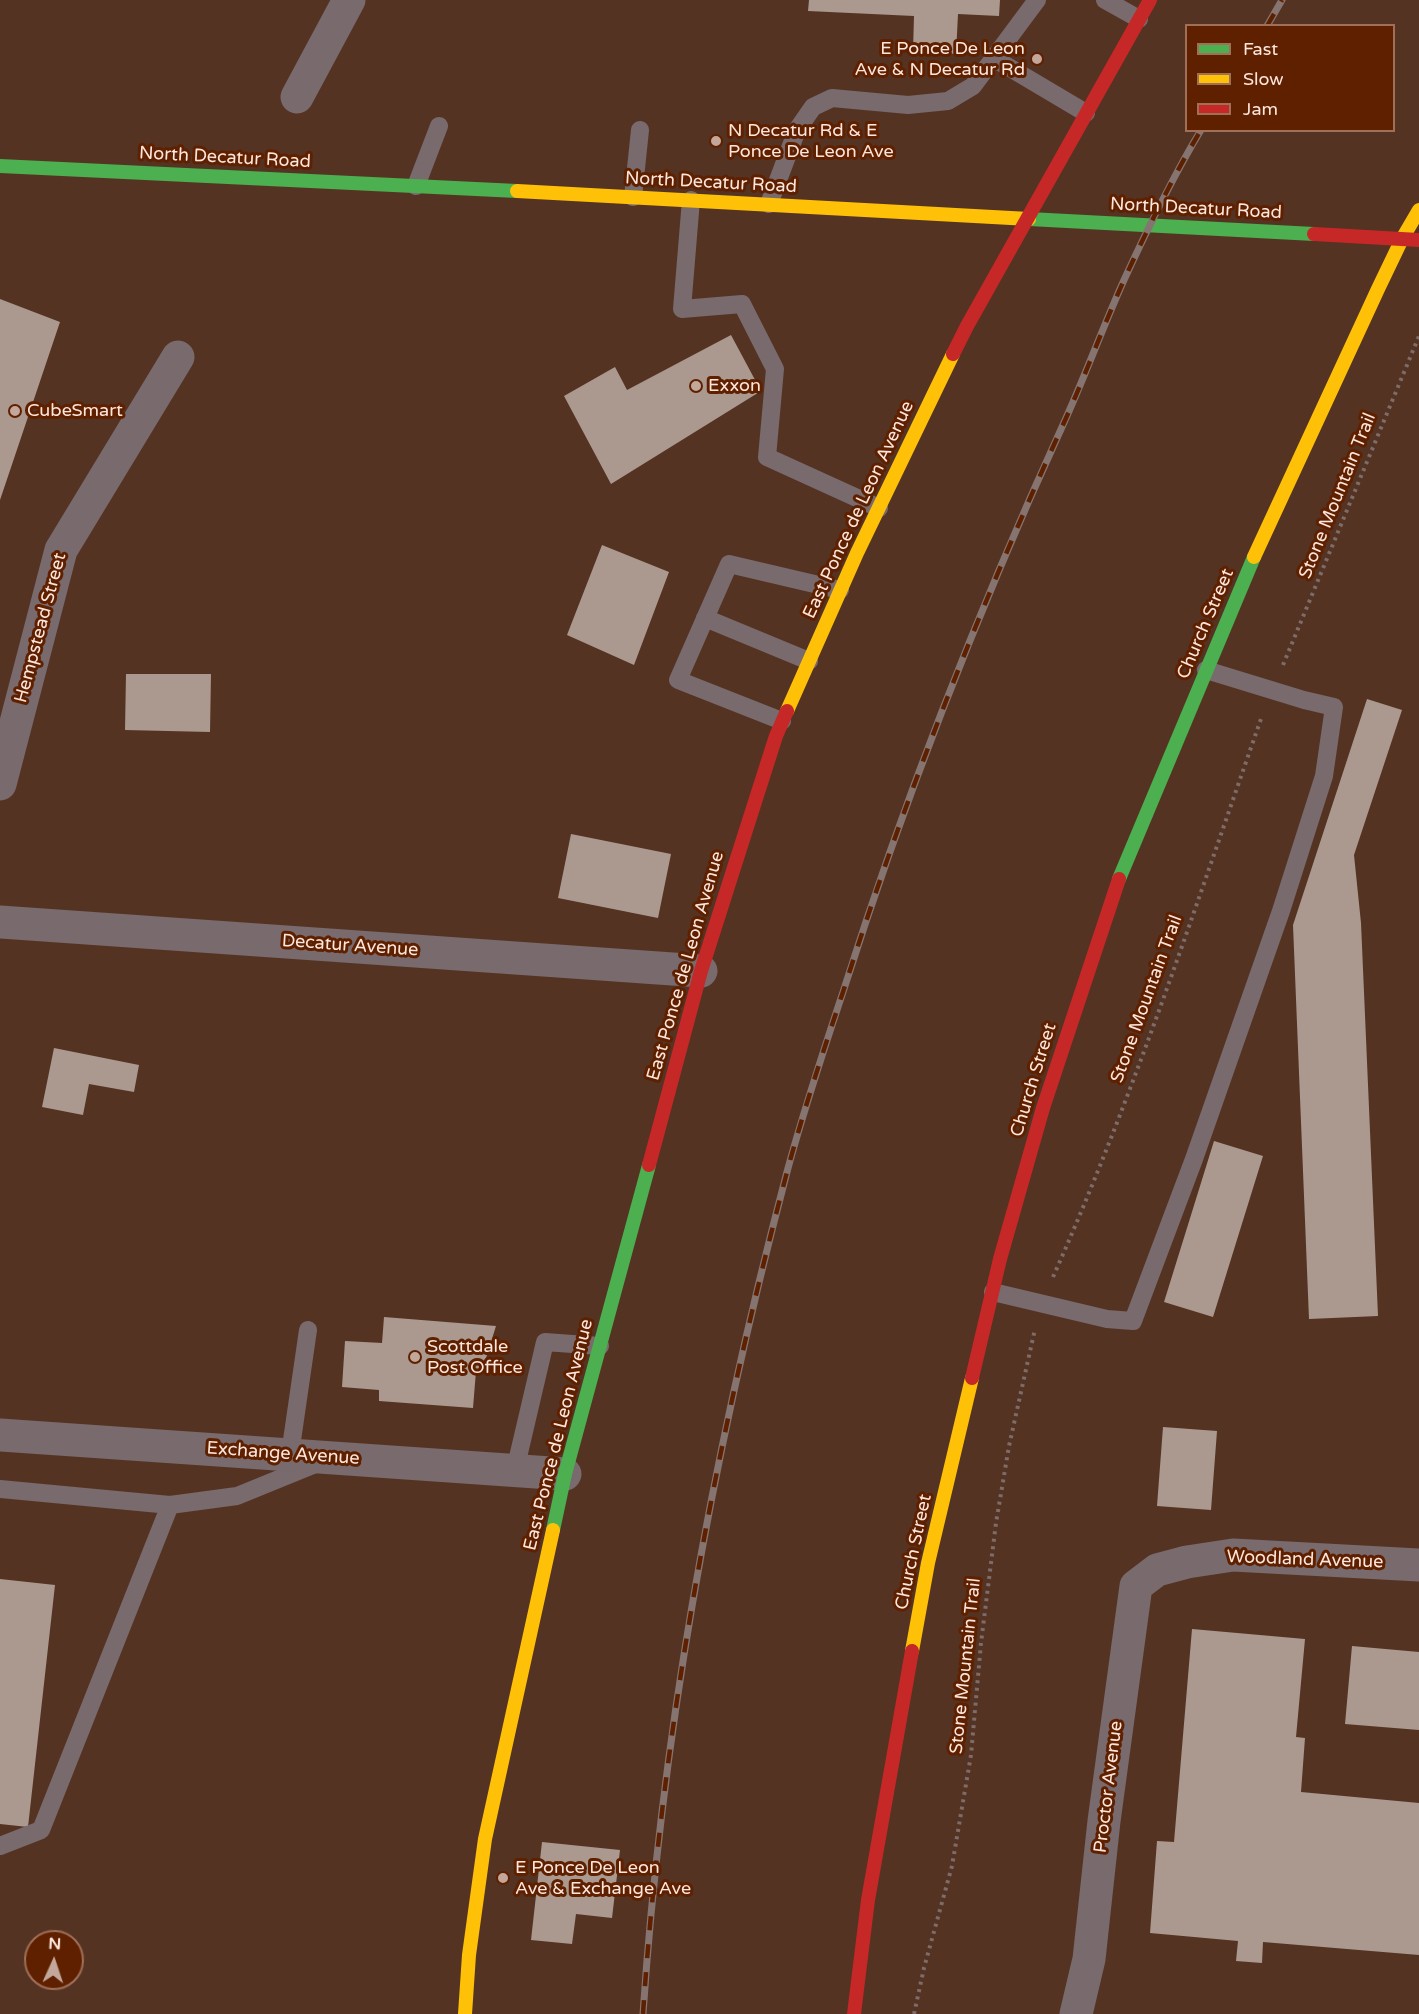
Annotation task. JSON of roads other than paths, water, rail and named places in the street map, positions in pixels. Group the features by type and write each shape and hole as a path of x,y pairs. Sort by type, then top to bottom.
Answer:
{"main road":[{"name":"East Ponce de Leon Avenue","path":"465,2014 485,1839 565,1474 700,971 776,736 840,590 967,326 1150,0"},
{"name":"North Decatur Road","path":"0,166 769,204 1419,240"},
{"name":"Church Street","path":"854,2014 868,1900 928,1563 993,1292 1043,1108 1124,865 1256,552 1402,238 1419,210"}],"street":[{"path":"297,97 349,0"},
{"name":"Hempstead Street","path":"0,784 61,550 178,357"},
{"name":"Decatur Avenue","path":"0,922 700,971"},
{"name":"Exchange Avenue","path":"0,1435 565,1474"},
{"name":"Woodland Avenue","path":"1157,1570 1187,1562 1233,1555 1419,1565"},
{"name":"Proctor Avenue","path":"1076,2014 1089,1959 1104,1821 1136,1586 1157,1570"}],"lane":[{"path":"769,204 797,130 813,106 832,98 908,105 948,101 973,86 1037,0"},
{"path":"1105,0 1139,19"},
{"path":"995,58 1086,113"},
{"path":"416,186 439,126"},
{"path":"633,197 640,130"},
{"path":"691,200 682,309 742,304 775,369 767,457 879,508"},
{"path":"782,721 678,680 705,618 729,564 840,590"},
{"path":"705,618 809,661"},
{"path":"993,1292 1107,1319 1133,1321 1194,1160 1281,911 1324,776 1334,707 1206,670"},
{"path":"290,1454 308,1330"},
{"path":"515,1470 545,1342 600,1346"},
{"path":"0,1489 170,1505 237,1496 333,1457"},
{"path":"0,1846 41,1830 170,1505"}],"railway":[{"path":"1268,24 1282,0"},
{"path":"643,2014 663,1801 695,1590 736,1380 800,1127 866,920 917,777 972,636 1124,280 1160,204 1200,132"}],"place":[{"name":"E Ponce De Leon Ave & N Decatur Rd","path":"1037,59"},
{"name":"N Decatur Rd & E Ponce De Leon Ave","path":"716,141"},
{"name":"Exxon","path":"696,386"},
{"name":"CubeSmart","path":"15,411"},
{"name":"Scottdale Post Office","path":"415,1357"},
{"name":"E Ponce De Leon Ave & Exchange Ave","path":"503,1878"}]}
